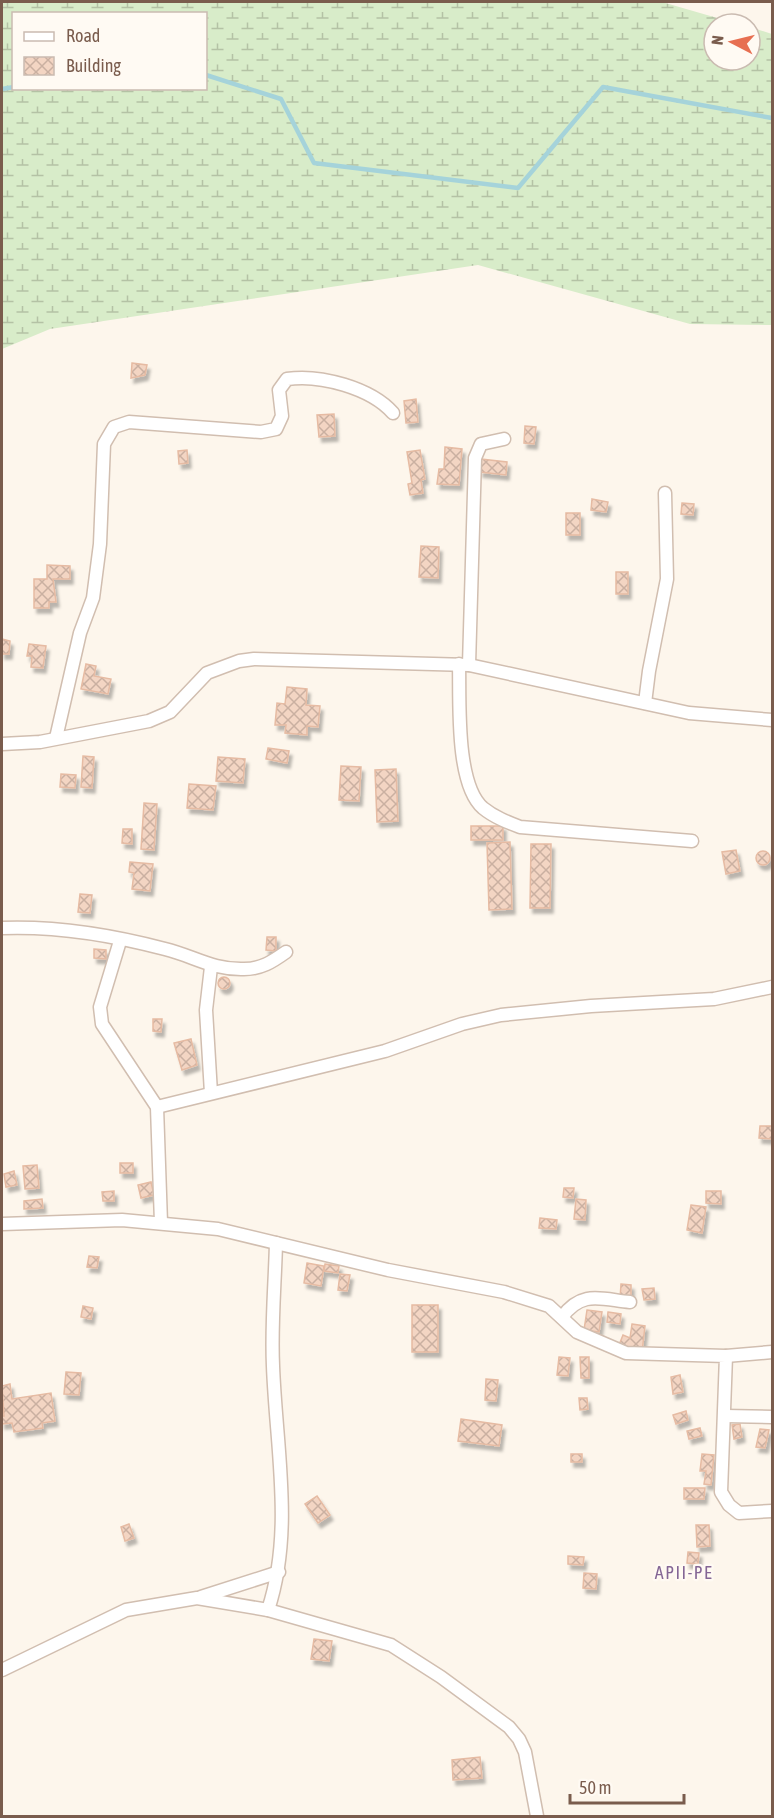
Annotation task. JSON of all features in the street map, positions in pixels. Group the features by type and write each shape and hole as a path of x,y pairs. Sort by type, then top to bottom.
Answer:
{"street":[{"path":"56,738 80,633 93,598 100,544 104,444 114,427 129,422 261,432 276,429 282,416 279,390 287,379 302,377 366,392 393,413"},
{"path":"504,439 480,444 475,458 464,664 465,763 470,788 481,807 502,821 520,827 692,841"},
{"path":"645,703 667,579 665,494"},
{"path":"2,744 23,745 149,721 170,712 207,673 239,660 464,664 689,713 772,720"},
{"path":"2,928 72,930 165,949 211,967 258,968 285,952"},
{"path":"120,941 100,1007 102,1024 157,1107 161,1223"},
{"path":"211,967 206,1010 211,1093"},
{"path":"157,1107 385,1051 462,1024 501,1015 591,1006 714,999 772,987"},
{"path":"2,1224 122,1220 218,1229 388,1270 504,1292 549,1306 583,1336 626,1353 647,1356 726,1356 772,1352"},
{"path":"268,1610 279,1572 283,1529 273,1364 276,1243"},
{"path":"562,1317 570,1305 581,1298 630,1302"},
{"path":"726,1356 721,1492 729,1505 739,1513 772,1511"},
{"path":"725,1416 772,1418"},
{"path":"2,1670 126,1610 197,1598 279,1572"},
{"path":"197,1598 268,1610 391,1645 441,1677 509,1727 519,1739 525,1752 537,1816"}],"green space":[{"path":"2,2 662,2 702,14 702,72 762,72 762,31 772,34 772,325 690,324 478,265 50,329 2,349"}],"building":[{"path":"132,363 147,365 145,375 131,378"},
{"path":"416,399 418,422 406,423 404,401"},
{"path":"334,414 335,436 319,437 317,415"},
{"path":"525,426 536,427 534,444 524,443"},
{"path":"445,447 462,449 459,485 437,484 439,469 444,469"},
{"path":"187,450 188,463 179,464 178,451"},
{"path":"420,450 425,479 421,480 423,493 410,495 408,484 412,483 407,452"},
{"path":"481,459 507,462 506,475 480,472"},
{"path":"592,499 608,502 606,512 591,510"},
{"path":"682,503 694,504 693,515 681,514"},
{"path":"566,513 580,513 580,535 566,535"},
{"path":"421,546 439,547 438,578 419,577"},
{"path":"47,565 70,566 70,579 53,579 56,602 49,602 49,608 34,608 34,579 47,579"},
{"path":"616,572 628,572 628,594 616,594"},
{"path":"2,639 10,641 9,654 2,654"},
{"path":"29,644 46,646 43,668 31,667 32,656 27,656"},
{"path":"86,664 96,666 94,676 111,679 108,694 81,689"},
{"path":"287,687 307,689 306,705 320,706 318,727 307,726 307,735 285,733 286,725 275,725 277,703 285,704"},
{"path":"268,748 289,751 287,763 266,759"},
{"path":"83,756 94,757 92,788 81,787"},
{"path":"218,757 245,759 243,783 216,781"},
{"path":"341,766 361,767 359,801 339,800"},
{"path":"396,769 398,821 377,822 375,770"},
{"path":"61,774 76,775 75,788 60,787"},
{"path":"189,784 216,786 213,810 187,808"},
{"path":"144,803 157,804 154,850 141,849"},
{"path":"471,826 503,826 503,840 471,840"},
{"path":"123,829 132,829 132,844 122,843"},
{"path":"510,842 512,909 489,910 487,843"},
{"path":"531,844 551,844 550,908 530,908"},
{"path":"736,850 740,871 726,874 722,852"},
{"path":"760,851 766,851 770,858 766,865 760,865 756,861 756,855"},
{"path":"130,862 153,864 150,891 132,889 134,873 129,872"},
{"path":"80,894 92,895 90,913 78,912"},
{"path":"267,937 276,937 276,951 266,950"},
{"path":"94,949 106,950 106,959 94,958"},
{"path":"226,977 229,978 229,988 222,989 219,988 218,981 219,978"},
{"path":"153,1019 162,1019 161,1032 153,1031"},
{"path":"191,1039 197,1065 182,1070 174,1043"},
{"path":"760,1126 772,1126 772,1139 759,1138"},
{"path":"120,1163 133,1163 133,1173 120,1173"},
{"path":"37,1165 39,1188 25,1189 23,1166"},
{"path":"14,1171 17,1185 6,1187 4,1174"},
{"path":"151,1182 154,1195 141,1198 138,1185"},
{"path":"564,1188 574,1188 573,1198 563,1197"},
{"path":"114,1191 114,1201 103,1201 102,1192"},
{"path":"706,1191 721,1191 721,1204 706,1203"},
{"path":"42,1199 43,1208 24,1209 24,1201"},
{"path":"576,1199 586,1200 585,1220 574,1219"},
{"path":"691,1205 706,1207 702,1233 687,1230"},
{"path":"540,1218 557,1220 556,1229 539,1228"},
{"path":"89,1256 99,1257 97,1268 87,1267"},
{"path":"307,1263 324,1266 321,1286 304,1283"},
{"path":"325,1264 339,1266 338,1273 324,1271"},
{"path":"340,1274 350,1275 347,1291 338,1290"},
{"path":"621,1284 631,1285 631,1299 620,1299"},
{"path":"654,1288 655,1299 644,1300 642,1289"},
{"path":"412,1305 438,1305 438,1352 412,1352"},
{"path":"83,1306 93,1308 91,1319 81,1317"},
{"path":"587,1310 602,1312 599,1332 584,1330"},
{"path":"608,1312 621,1314 620,1324 607,1322"},
{"path":"632,1324 645,1326 642,1352 619,1345 623,1335 630,1338"},
{"path":"559,1357 570,1358 568,1376 557,1375"},
{"path":"580,1357 589,1357 589,1378 581,1378"},
{"path":"66,1372 81,1373 79,1395 64,1394"},
{"path":"680,1375 683,1392 673,1394 671,1377"},
{"path":"486,1379 498,1380 496,1401 485,1400"},
{"path":"10,1384 12,1399 51,1393 55,1421 42,1423 43,1428 14,1432 12,1423 2,1424 2,1416 4,1416 2,1386"},
{"path":"579,1398 587,1398 588,1409 580,1410"},
{"path":"686,1411 688,1420 676,1424 673,1415"},
{"path":"461,1419 502,1425 499,1446 458,1441"},
{"path":"740,1424 742,1437 734,1439 732,1425"},
{"path":"700,1428 702,1436 689,1439 687,1431"},
{"path":"760,1429 769,1430 765,1448 756,1447"},
{"path":"571,1454 582,1454 582,1462 571,1462"},
{"path":"702,1454 714,1455 711,1485 704,1484 706,1471 700,1471"},
{"path":"684,1488 705,1488 704,1499 684,1499"},
{"path":"317,1496 330,1515 318,1523 305,1504"},
{"path":"129,1524 134,1538 125,1541 121,1527"},
{"path":"696,1525 709,1525 710,1546 697,1547"},
{"path":"688,1552 699,1553 698,1564 687,1563"},
{"path":"568,1556 584,1557 583,1565 568,1564"},
{"path":"584,1573 597,1574 596,1589 583,1588"},
{"path":"314,1639 332,1641 329,1661 311,1659"},
{"path":"480,1757 482,1778 453,1780 452,1760"}],"waterway":[{"path":"207,75 281,99 314,163 518,188 603,87 772,118"},
{"path":"2,89 12,87"}],"district":[{"name":"APII-PE","path":"684,1572"}]}
